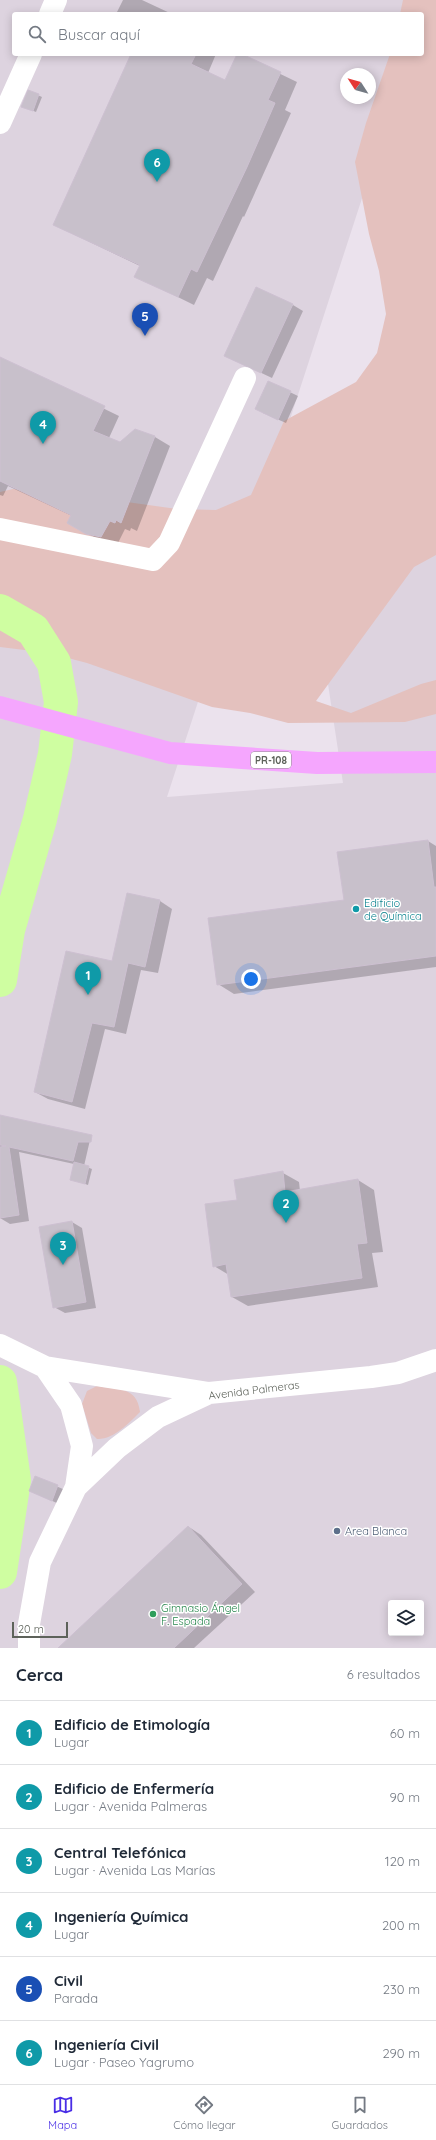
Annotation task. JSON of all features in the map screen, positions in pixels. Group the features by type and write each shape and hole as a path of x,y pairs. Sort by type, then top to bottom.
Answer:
{"main road":[{"name":"PR-108","path":"10,711 170,753 317,763 436,762"}],"street":[{"path":"51,12 56,0"},
{"path":"0,123 30,56"},
{"path":"0,529 152,560 169,543 245,378"},
{"path":"8,1349 45,1367 209,1393"},
{"name":"Avenida Palmeras","path":"76,1487 117,1448 158,1417 209,1393 371,1377 398,1373 436,1360"},
{"name":"Avenida Palmeras","path":"29,1648 29,1624 40,1562 76,1487 82,1446 71,1405 45,1367"}],"shaded area":[{"path":"0,0 427,0 423,12 12,12 12,56 408,56 167,797 343,783 313,585 436,553 436,1648 0,1648"},
{"path":"403,0 436,0 436,555 414,567 316,701 351,713 421,684 436,680 436,714 405,722 288,723 250,713 212,707 87,663 49,653 0,647 0,492 13,489 98,498 177,509 216,510 251,495 284,421 356,382 377,353 386,314 379,271 369,234 355,162 373,104 376,104 376,94 389,56 424,56 424,12 400,12"},
{"path":"97,1386 119,1389 131,1393 138,1404 140,1412 126,1426 115,1434 103,1439 97,1439 91,1433 82,1404 87,1391"}],"building":[{"path":"130,56 195,56 191,64 225,80 236,56 246,56 281,72 268,100 275,103 247,167 197,272 191,269 178,297 134,277 140,265 53,225"},
{"path":"28,90 39,94 33,111 21,107"},
{"path":"256,287 293,304 261,373 224,356"},
{"path":"0,357 105,406 93,431 120,442 135,429 155,436 121,523 116,520 115,523 110,521 101,537 86,534 67,523 71,515 0,481"},
{"path":"268,381 291,391 278,420 255,409"},
{"name":"Edificio de Química","path":"428,840 434,887 436,887 436,956 217,985 208,918 344,900 337,852"},
{"path":"127,893 160,900 145,967 128,963 114,1027 92,1023 72,1102 34,1092 66,951 112,961"},
{"path":"0,1115 92,1135 91,1142 78,1142 73,1161 9,1147 19,1215 0,1218 0,1147 6,1146 0,1145"},
{"path":"74,1162 89,1166 85,1184 70,1180"},
{"path":"283,1171 285,1192 358,1179 367,1243 357,1244 362,1278 231,1297 226,1264 213,1267 205,1204 237,1200 234,1180"},
{"path":"72,1221 86,1302 53,1308 39,1227"},
{"path":"35,1476 58,1485 52,1501 29,1491"},
{"name":"Gimnasio Ángel F. Espada","path":"188,1526 242,1584 174,1648 58,1648"}],"waterway":[{"path":"0,611 33,630 54,663 61,702 55,754 40,819 8,930 0,980"},
{"path":"0,1382 14,1480 0,1572"}],"place":[{"name":"Ingeniería Civil","path":"157,182"},
{"name":"Civil","path":"145,336"},
{"name":"Ingeniería Química","path":"43,444"},
{"name":"Edificio de Química","path":"356,909"},
{"name":"Edificio de Etimología","path":"88,995"},
{"name":"Edificio de Enfermería","path":"286,1223"},
{"name":"Central Telefónica","path":"63,1265"},
{"name":"Area Blanca","path":"337,1531"},
{"name":"Gimnasio Ángel F. Espada","path":"153,1614"}]}
